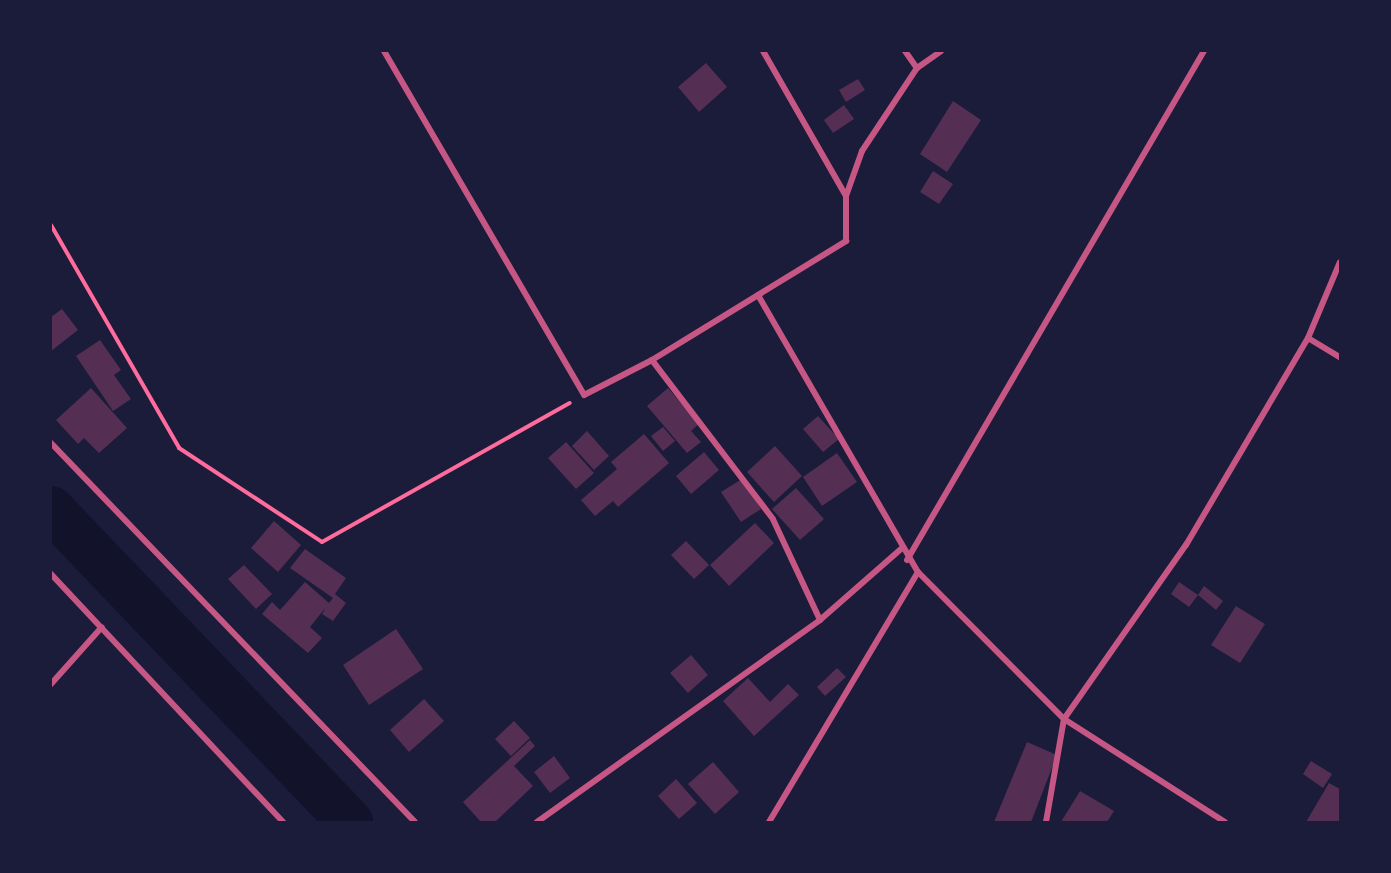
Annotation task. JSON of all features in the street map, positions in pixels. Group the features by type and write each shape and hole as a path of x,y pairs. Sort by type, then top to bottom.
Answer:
{"street":[{"path":"384,51 584,395 652,360 846,242 846,196 862,151 917,68 941,51"},
{"path":"763,51 846,196"},
{"path":"905,51 917,68"},
{"path":"907,560 1204,51"},
{"path":"1046,822 1064,719 1186,545 1308,338 1340,262"},
{"path":"758,295 907,560 1064,719 1225,822"},
{"path":"1308,338 1340,357"},
{"path":"652,360 772,519 820,620"},
{"path":"51,443 415,822"},
{"path":"537,822 820,620 901,549"},
{"path":"769,822 918,572"},
{"path":"51,574 283,822"},
{"path":"51,684 102,627"}],"path":[{"path":"51,225 179,448 322,542 584,395"}],"building":[{"path":"706,63 727,87 699,112 678,87"},
{"path":"858,79 865,90 846,102 839,90"},
{"path":"953,101 981,120 947,172 920,154"},
{"path":"844,105 854,119 833,133 824,120"},
{"path":"933,171 953,184 939,204 920,192"},
{"path":"62,309 78,330 51,351 51,317"},
{"path":"100,340 121,370 114,375 131,399 113,411 76,356"},
{"path":"91,388 127,428 99,453 84,438 78,444 56,420"},
{"path":"668,388 699,424 691,431 701,442 687,453 647,406"},
{"path":"818,416 839,439 823,452 803,429"},
{"path":"663,427 675,441 663,451 651,436"},
{"path":"587,431 609,456 594,470 572,446"},
{"path":"644,434 669,463 618,507 613,501 595,516 581,500 617,469 611,462"},
{"path":"566,442 594,473 576,489 548,458"},
{"path":"775,446 802,476 774,502 747,472"},
{"path":"704,452 719,470 691,494 676,476"},
{"path":"837,453 857,482 822,506 803,477"},
{"path":"742,479 761,509 741,522 721,492"},
{"path":"796,488 824,519 800,540 772,509"},
{"path":"274,521 301,545 278,572 251,548"},
{"path":"755,523 774,543 729,586 710,565"},
{"path":"686,541 709,565 694,579 671,555"},
{"path":"305,549 346,578 335,594 346,603 333,621 322,614 326,607 310,627 322,638 308,653 262,614 272,602 280,610 305,582 329,603 333,598 290,568"},
{"path":"244,565 272,594 256,609 228,579"},
{"path":"1179,582 1198,595 1189,607 1171,594"},
{"path":"1204,586 1223,601 1216,610 1198,595"},
{"path":"1236,606 1265,624 1240,663 1211,645"},
{"path":"396,629 423,669 369,705 343,665"},
{"path":"691,655 708,675 688,693 670,673"},
{"path":"837,668 846,677 825,696 817,687"},
{"path":"748,678 770,702 788,684 799,695 754,736 723,701"},
{"path":"424,699 444,721 409,752 390,730"},
{"path":"514,721 530,738 511,756 495,739"},
{"path":"530,740 535,746 514,766 533,786 495,822 481,822 463,802"},
{"path":"1027,742 1057,755 1031,822 994,822"},
{"path":"554,756 570,778 550,793 534,772"},
{"path":"1311,761 1332,774 1323,788 1303,774"},
{"path":"713,762 739,792 715,814 688,784"},
{"path":"676,779 697,803 679,819 658,796"},
{"path":"1329,783 1340,789 1340,822 1306,822"},
{"path":"1080,791 1114,811 1107,822 1061,822"}],"waterway":[{"path":"51,509 350,822"}]}
